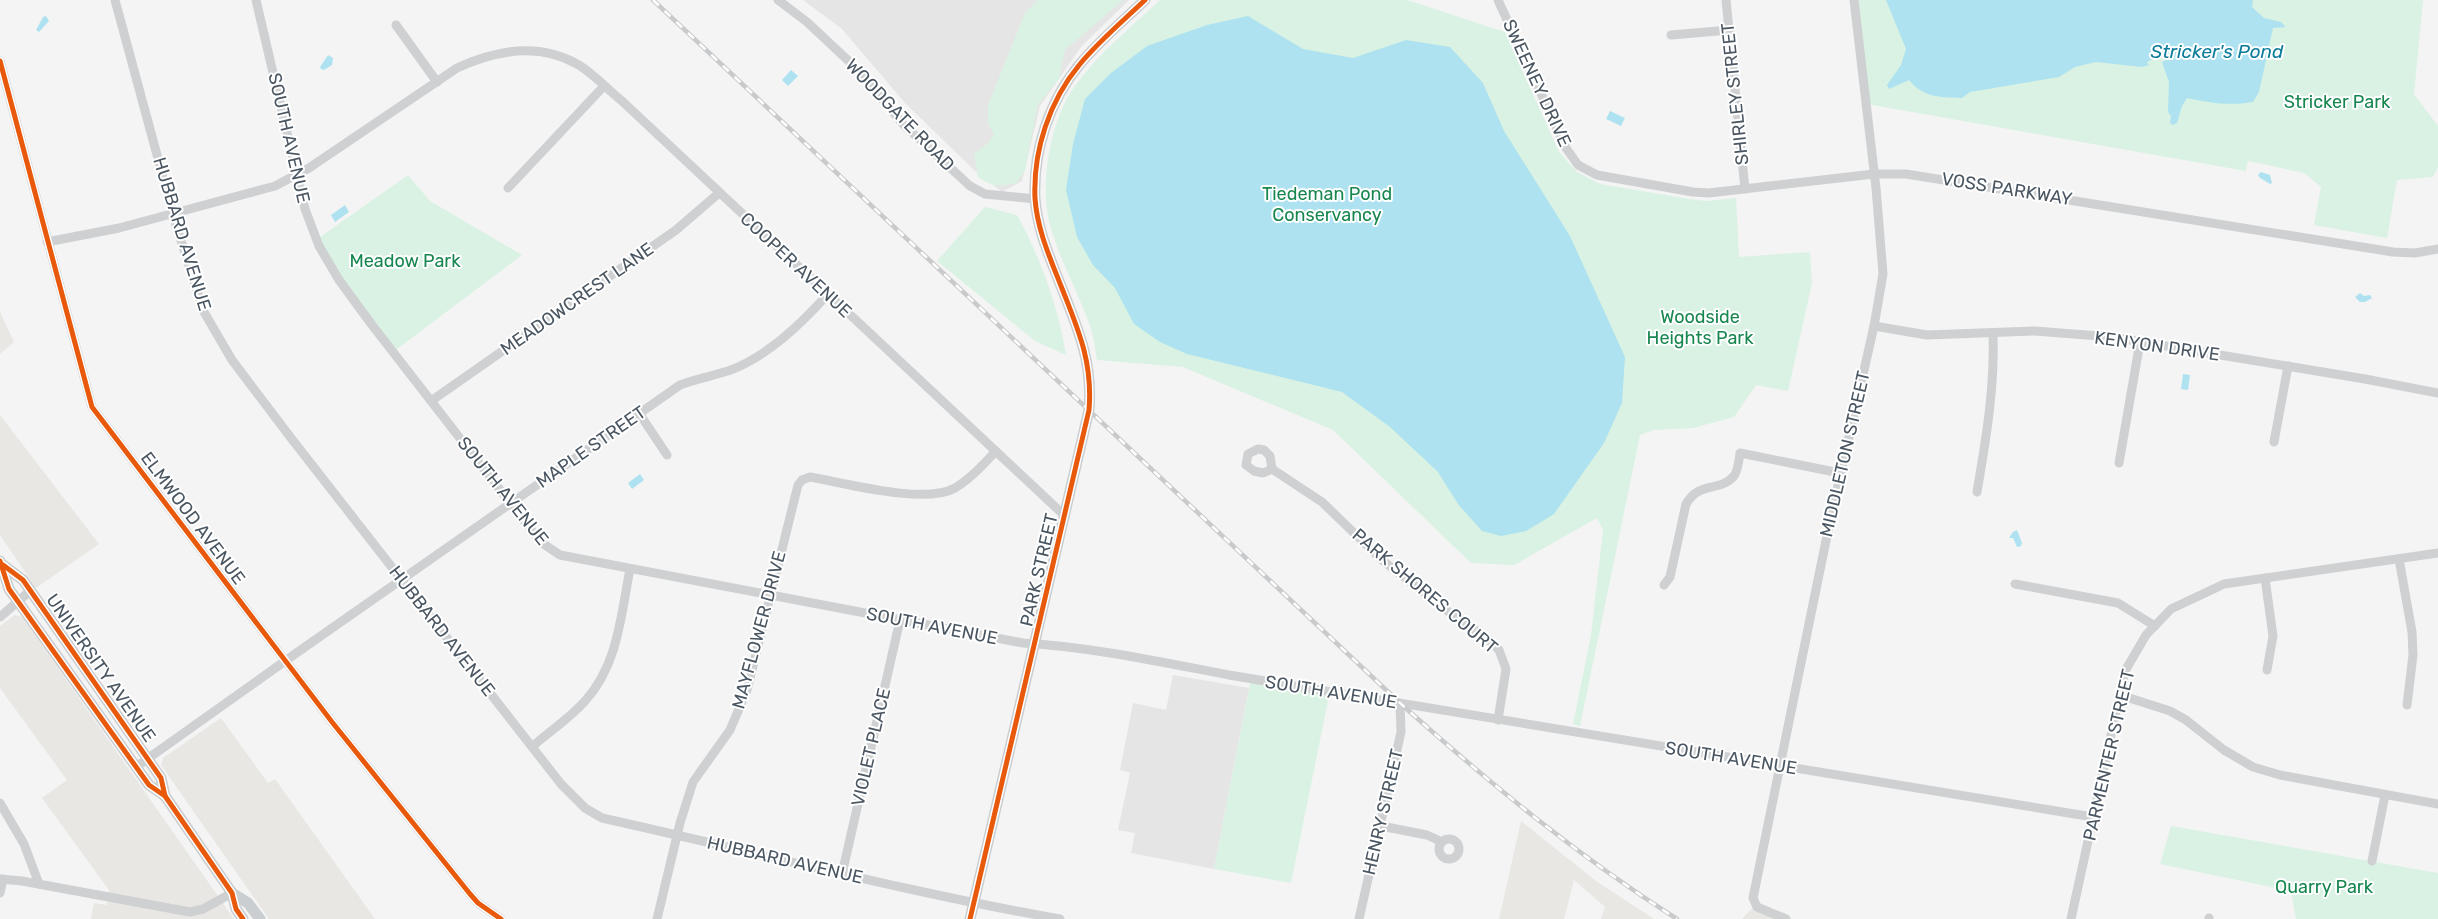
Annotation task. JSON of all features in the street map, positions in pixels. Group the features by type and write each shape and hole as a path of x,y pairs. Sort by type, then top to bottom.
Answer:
{"main road":[{"name":"PARK STREET","path":"970,919 1089,410 1090,376 1080,333 1041,230 1035,199 1039,149 1044,130 1060,93 1080,64 1145,0"},
{"name":"UNIVERSITY AVENUE","path":"1,563 19,576 30,591 162,780 165,796"},
{"name":"UNIVERSITY AVENUE","path":"1,563 6,582 136,767 152,788 165,796 232,893 236,909 243,919"},
{"name":"UNIVERSITY AVENUE","path":"232,893 248,903 260,919"}],"street":[{"name":"SOUTH AVENUE","path":"256,0 305,209 328,263 510,503 542,543 560,556 770,594 900,620 2093,817"},
{"name":"WOODGATE ROAD","path":"778,0 807,22 854,66 904,125 970,186 985,194 1035,199"},
{"name":"SWEENEY DRIVE","path":"1498,0 1566,148 1578,164"},
{"name":"SHIRLEY STREET","path":"1726,0 1745,189"},
{"name":"MIDDLETON STREET","path":"1786,919 1762,909 1753,898 1840,473 1874,326 1883,274 1874,174 1854,0"},
{"name":"HUBBARD AVENUE","path":"116,3 173,214 204,312 232,360 561,784 592,813 602,818 974,904 1060,919"},
{"path":"396,25 437,82"},
{"path":"1671,35 1729,30"},
{"name":"COOPER AVENUE","path":"47,242 119,228 275,186 298,174 457,68 476,59 509,51 537,51 564,58 578,64 604,86 1065,516"},
{"name":"ELMWOOD AVENUE","path":"0,61 92,407 285,661 470,894 478,903 501,919"},
{"path":"508,188 604,86"},
{"name":"VOSS PARKWAY","path":"1578,164 1597,175 1693,192 1745,189 1874,174 1924,176 2393,252 2415,253 2438,249"},
{"name":"MEADOWCREST LANE","path":"431,401 676,230 720,193"},
{"name":"MAPLE STREET","path":"136,767 680,385 729,370 759,354 791,332 828,294"},
{"name":"KENYON DRIVE","path":"1874,326 1928,335 2035,331 2140,342 2438,393"},
{"path":"1977,492 1992,402 1995,367 1993,333"},
{"path":"2119,462 2140,342"},
{"path":"2274,442 2288,366"},
{"path":"639,413 667,455"},
{"name":"MAYFLOWER DRIVE","path":"657,919 677,835 693,782 730,730 747,690 798,485 802,480 810,477 912,495 937,494 954,488 995,452"},
{"path":"1664,584 1670,577 1686,504 1695,492 1725,483 1735,475 1740,453 1840,473"},
{"name":"PARK SHORES COURT","path":"1272,469 1322,502 1382,560 1454,616 1490,640 1504,659 1506,675 1498,720"},
{"name":"PARMENTER STREET","path":"2071,919 2125,672 2146,635 2172,609 2224,584 2438,553"},
{"path":"2399,559 2413,648 2407,705"},
{"path":"533,746 583,704 603,675 612,656 618,635 630,569"},
{"path":"2266,578 2273,636 2267,670"},
{"path":"2015,584 2118,603 2155,626"},
{"path":"0,617 30,591"},
{"name":"VIOLET PLACE","path":"842,874 900,620"},
{"path":"2120,695 2170,711 2186,720 2224,750 2253,767 2280,775 2438,804"},
{"name":"HENRY STREET","path":"1359,919 1402,732 1400,703"},
{"path":"2372,862 2385,795"},
{"path":"0,803 24,844 39,884"},
{"path":"1381,826 1428,835 1442,842"},
{"path":"0,893 1,879 39,884 190,912 203,909 232,893"}],"shaded area":[{"path":"803,0 1129,0 1081,47 1040,106 1022,181 1002,192 974,170 905,103 842,29"},
{"path":"0,312 14,342 0,354"},
{"path":"0,415 99,544 36,588 0,535"},
{"path":"15,615 22,617 234,919 91,919 94,903 107,905 109,890 42,798 67,780 0,688 0,626"},
{"path":"1173,675 1249,688 1214,869 1131,853 1135,833 1118,830 1130,773 1120,770 1133,703 1166,710"},
{"path":"221,718 268,783 275,779 375,919 269,919 161,765 163,758"},
{"path":"1521,821 1596,881 1654,919 1601,919 1605,907 1574,880 1564,919 1499,919"},
{"path":"1756,904 1786,919 1742,919"}],"green space":[{"path":"1038,0 1123,0 1065,50 1059,79 1038,104 1025,170 1016,183 1000,185 987,183 978,177 974,154 988,143 994,134 988,124 988,105 1025,13"},
{"name":"Tiedeman Pond Conservancy","path":"1160,0 1407,0 1505,32 1559,152 1577,172 1600,184 1689,199 1706,201 1736,198 1739,257 1810,252 1812,283 1788,391 1756,385 1734,417 1693,428 1654,430 1640,435 1580,726 1573,724 1591,635 1603,530 1597,518 1514,565 1471,563 1333,430 1183,367 1097,360 1090,326 1052,232 1046,197 1048,157 1058,118 1075,86 1104,52"},
{"name":"Stricker Park","path":"1854,0 2423,0 2414,94 2438,126 2438,167 2433,177 2397,180 2387,238 2314,225 2321,187 2304,173 2248,161 2246,171 1867,104"},
{"name":"Meadow Park","path":"408,175 430,201 522,255 393,352 316,240"},
{"path":"985,207 1017,215 1034,249 1047,283 1063,337 1066,355 1035,341 937,261"},
{"path":"1251,679 1330,691 1291,883 1214,869"},
{"name":"Quarry Park","path":"2171,826 2438,873 2438,919 2296,919 2291,891 2160,864"}],"water":[{"name":"Stricker's Pond","path":"1886,0 2253,0 2252,7 2264,18 2281,22 2286,27 2273,28 2259,92 2253,102 2236,104 2187,98 2182,106 2177,123 2173,125 2170,123 2171,116 2168,112 2169,82 2162,62 2167,59 2165,53 2147,62 2149,65 2142,67 2096,62 2075,67 2059,77 1970,92 1962,98 1939,97 1926,93 1909,80 1889,89 1887,85 1901,65 1906,49"},
{"path":"46,16 49,21 39,32 36,30 43,17"},
{"name":"Tiedeman Pond Conservancy","path":"1248,16 1303,49 1353,58 1406,40 1450,47 1483,83 1504,131 1570,236 1625,357 1622,403 1604,443 1554,514 1526,531 1501,536 1482,531 1458,504 1438,472 1390,427 1342,392 1187,354 1160,342 1134,324 1115,288 1093,265 1077,237 1066,190 1073,144 1085,99 1111,73 1147,46 1207,25"},
{"path":"328,55 333,58 332,65 324,70 321,69 320,67"},
{"path":"791,70 798,76 788,86 782,80"},
{"path":"1610,111 1625,118 1621,126 1606,119"},
{"path":"2261,172 2270,175 2272,183 2270,184 2260,178 2258,175"},
{"path":"345,205 349,212 335,222 331,215"},
{"path":"2360,293 2364,296 2370,295 2372,298 2365,302 2360,302 2355,297"},
{"path":"2183,374 2190,375 2188,390 2181,389"},
{"path":"640,474 644,480 632,489 628,483"},
{"path":"2017,530 2022,543 2021,546 2017,547 2013,538 2009,538"}],"railway":[{"path":"653,0 1400,703 1534,817 1604,870 1677,919"}],"cycle path":[{"path":"970,919 1089,410 1089,376 1083,346 1038,221 1035,180 1040,145 1052,110 1069,78 1095,47 1145,0"},
{"path":"0,61 92,407 332,722 470,894 478,903 501,919"},
{"path":"0,561 9,589 149,785 165,796 232,893 236,909 243,919"},
{"path":"3,565 23,580 161,778 165,796"}],"park label":[{"name":"Woodside Heights Park","path":"1700,327"}]}
